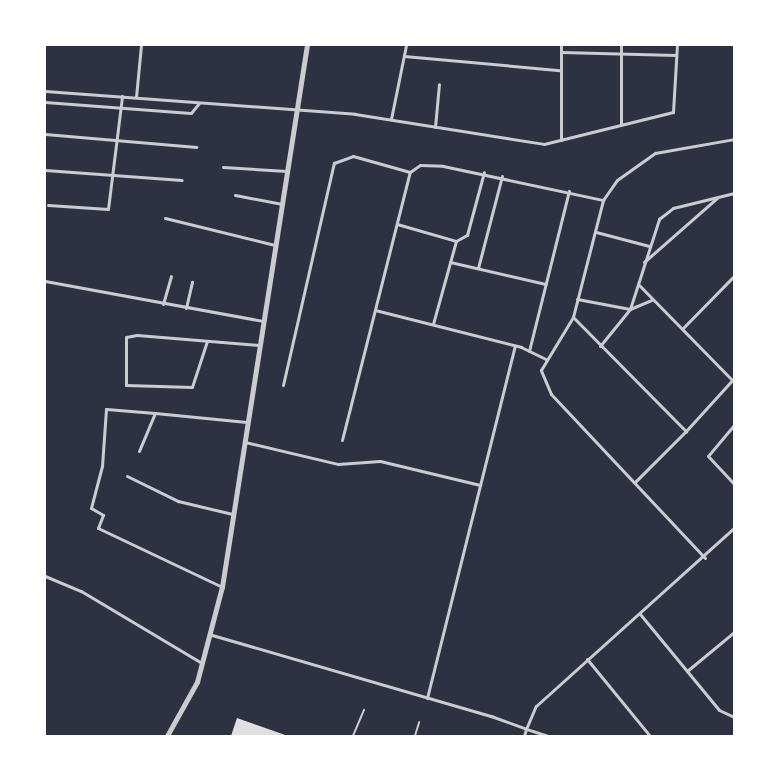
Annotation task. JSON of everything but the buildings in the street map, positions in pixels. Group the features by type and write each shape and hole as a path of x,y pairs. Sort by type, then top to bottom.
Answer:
{"street":[{"path":"136,97 141,45"},
{"path":"167,736 204,663 222,587 307,45"},
{"path":"391,119 406,45"},
{"path":"561,45 559,70 561,140"},
{"path":"621,45 621,124"},
{"path":"45,91 391,119 544,144 676,109 676,45"},
{"path":"561,52 677,55"},
{"path":"404,56 559,70"},
{"path":"435,127 439,84"},
{"path":"48,205 108,209 122,96"},
{"path":"45,102 191,113 199,104"},
{"path":"45,134 118,137 196,147"},
{"path":"705,558 550,394 543,383 546,359 562,344 573,317 603,200 617,180 655,153 734,139"},
{"path":"282,385 334,163 353,156 411,172"},
{"path":"342,440 411,172 420,165 484,171 603,200"},
{"path":"224,167 287,171"},
{"path":"45,170 182,180"},
{"path":"397,224 456,241 467,235 484,171"},
{"path":"478,268 502,176"},
{"path":"529,351 569,190"},
{"path":"600,346 630,309 649,246 665,213 734,193"},
{"path":"235,195 282,204"},
{"path":"644,262 720,196"},
{"path":"165,218 275,245"},
{"path":"595,231 649,246"},
{"path":"433,324 456,241"},
{"path":"450,262 545,284"},
{"path":"163,304 171,276"},
{"path":"683,328 734,276"},
{"path":"45,281 262,321"},
{"path":"186,308 192,282"},
{"path":"635,482 686,432 733,379 683,328 651,300 639,285"},
{"path":"577,299 630,309 651,300"},
{"path":"374,310 515,346 546,359"},
{"path":"573,317 686,432"},
{"path":"207,341 192,387 126,385 126,337 207,341 259,345"},
{"path":"427,698 515,346"},
{"path":"222,587 98,528 103,515 91,508 102,466 106,409 247,422"},
{"path":"139,451 155,413"},
{"path":"734,425 708,456 734,484"},
{"path":"243,442 323,462 381,461 480,485"},
{"path":"127,476 178,501 232,514"},
{"path":"524,736 536,706 705,558 734,528"},
{"path":"45,576 81,591 204,663"},
{"path":"640,614 719,710 734,717"},
{"path":"687,671 734,632"},
{"path":"212,635 548,736"},
{"path":"587,659 650,736"}],"lane":[{"path":"353,736 364,710"},
{"path":"415,736 419,723"}]}
